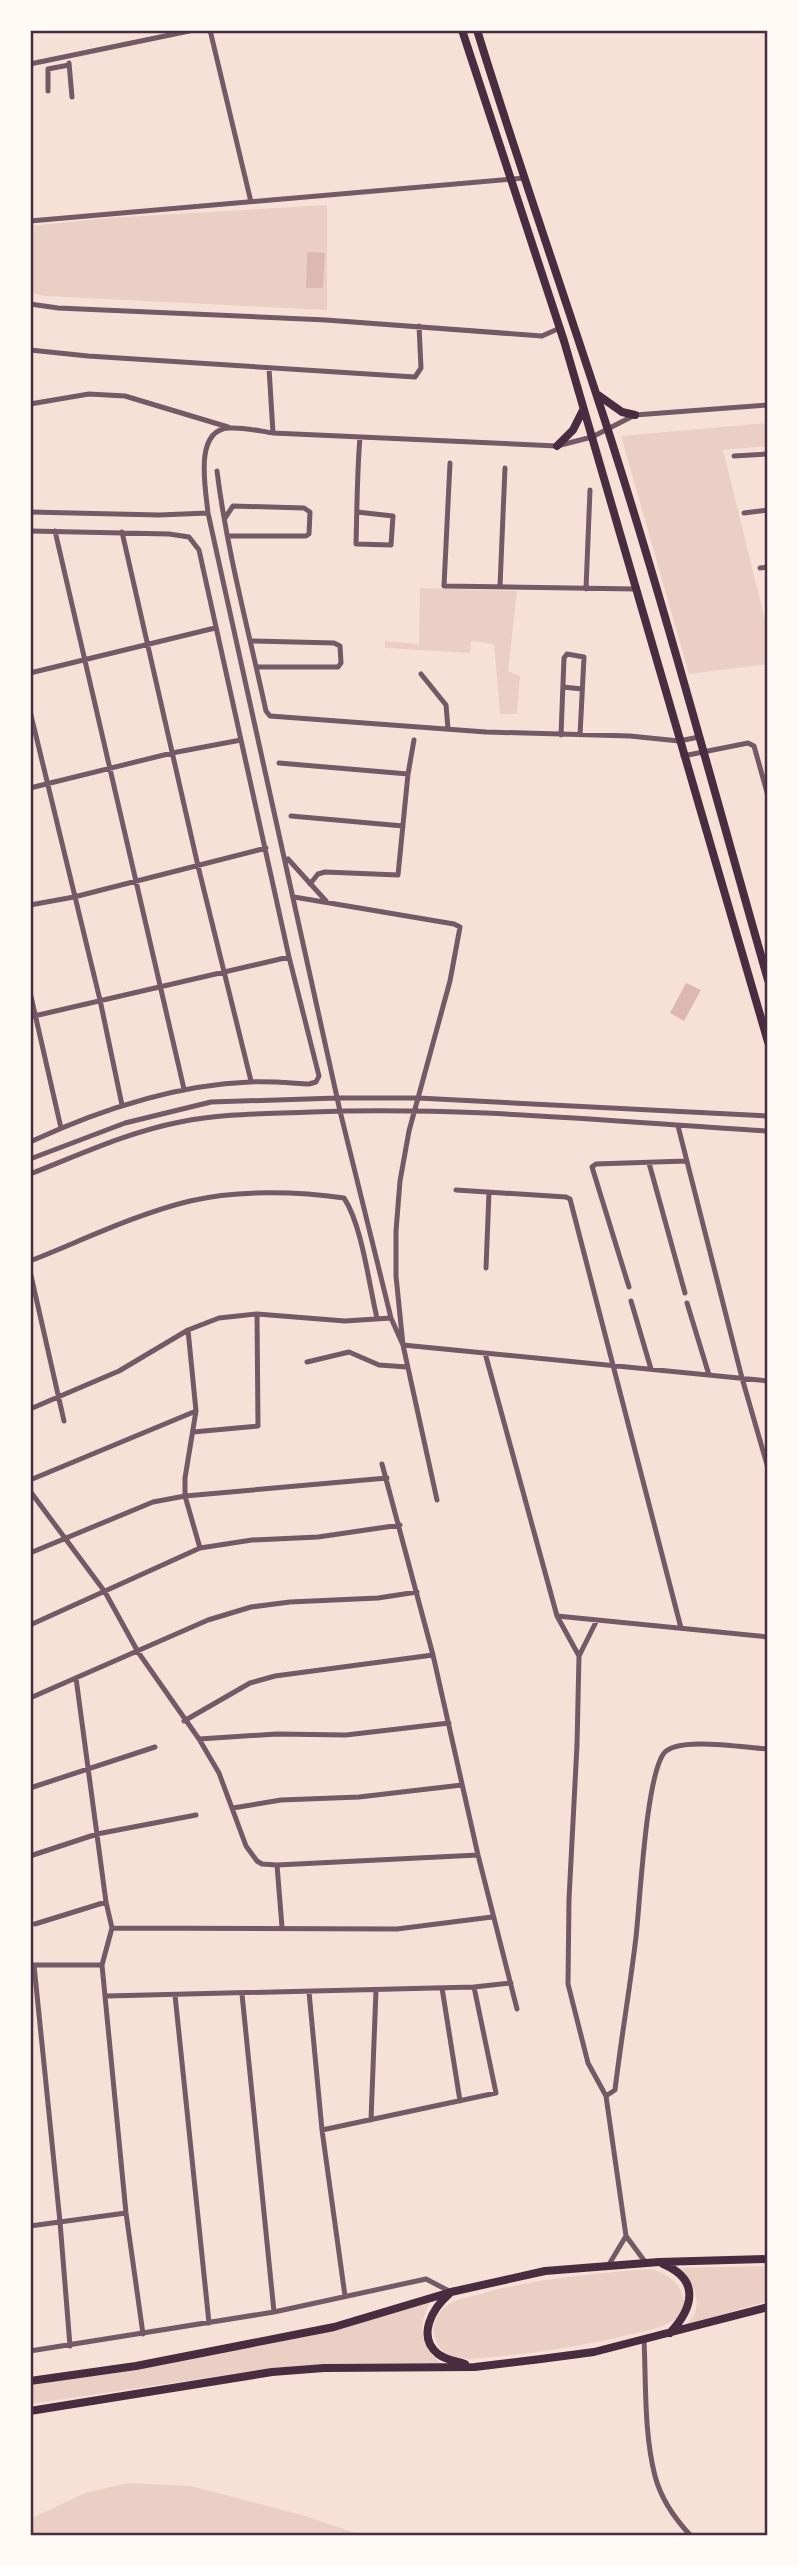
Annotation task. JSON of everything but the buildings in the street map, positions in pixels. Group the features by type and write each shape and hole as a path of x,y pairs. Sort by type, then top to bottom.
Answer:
{"highway":[{"path":"462,30 560,328 768,1042"},
{"path":"477,30 607,428 768,980"},
{"path":"596,394 622,412 635,415"},
{"path":"557,446 573,430 583,407"},
{"path":"30,2381 136,2367 334,2326 451,2292 545,2272 659,2262 768,2259"},
{"path":"659,2262 680,2274 688,2287 688,2309 670,2333"},
{"path":"451,2292 437,2305 430,2319 431,2345 445,2358 475,2367"},
{"path":"30,2411 272,2372 324,2368 475,2367 594,2352 768,2307"}],"street":[{"path":"30,64 194,30"},
{"path":"210,30 251,202"},
{"path":"68,56 72,97"},
{"path":"48,91 48,69 69,65"},
{"path":"30,220 524,178"},
{"path":"30,304 70,309 419,326 542,336 560,328"},
{"path":"30,350 415,377 421,368 419,326"},
{"path":"269,368 273,433"},
{"path":"30,404 89,394 125,396 229,428 360,438 557,446 592,438 635,415 768,405"},
{"path":"229,428 220,430 208,442 204,473 208,513 340,1111 391,1318 403,1345"},
{"path":"357,512 393,516 391,545 356,544 357,512 360,438"},
{"path":"734,456 768,454"},
{"path":"450,463 444,586 635,589"},
{"path":"500,586 505,468"},
{"path":"218,471 251,641 266,711 270,716 486,732 679,741 699,737"},
{"path":"586,589 590,490"},
{"path":"225,518 233,506 304,508 310,512 309,534 306,536 229,536"},
{"path":"744,513 768,510"},
{"path":"30,512 159,515 208,513"},
{"path":"30,531 122,532 189,537 199,550 289,957 319,1076 316,1082 309,1084 251,1082 184,1089 122,1105 30,1142"},
{"path":"55,531 184,1089"},
{"path":"122,532 198,866 251,1082"},
{"path":"760,568 768,567"},
{"path":"30,673 215,628"},
{"path":"251,641 334,643 340,646 341,663 335,667 257,667"},
{"path":"561,735 565,655 582,655 584,660 580,735"},
{"path":"421,674 446,705 448,729"},
{"path":"563,687 582,689"},
{"path":"30,711 100,1000 122,1105"},
{"path":"30,788 172,753 242,740"},
{"path":"310,884 318,874 325,872 398,875 414,740"},
{"path":"683,756 748,743 754,746 768,796"},
{"path":"279,762 408,774"},
{"path":"291,816 403,826"},
{"path":"30,905 74,897 266,848"},
{"path":"286,857 326,901"},
{"path":"294,897 454,924 461,930 415,1111 400,1181 396,1231 396,1276 403,1345 437,1500"},
{"path":"32,1016 289,957"},
{"path":"30,992 32,1016 61,1128"},
{"path":"30,1159 149,1115 211,1102 418,1098 768,1116"},
{"path":"30,1174 123,1137 178,1122 219,1115 415,1111 768,1131"},
{"path":"678,1126 742,1378 768,1468"},
{"path":"629,1287 592,1167 596,1164 686,1161"},
{"path":"649,1163 685,1293"},
{"path":"456,1190 566,1197 571,1203 681,1629"},
{"path":"486,1268 489,1192"},
{"path":"30,1261 153,1212 191,1201 285,1193 344,1198 350,1208 377,1318"},
{"path":"30,1271 56,1396 64,1421"},
{"path":"631,1301 651,1369"},
{"path":"687,1303 709,1375"},
{"path":"30,1409 119,1371 188,1329 219,1318 257,1314 345,1321 391,1318"},
{"path":"193,1432 258,1426 257,1314"},
{"path":"188,1329 196,1411 185,1478 185,1496 200,1548"},
{"path":"403,1345 768,1381"},
{"path":"307,1362 335,1353 349,1352 379,1365 407,1367"},
{"path":"485,1353 557,1616 579,1657"},
{"path":"30,1480 196,1411"},
{"path":"382,1464 418,1592 492,1917 517,2009"},
{"path":"30,1553 153,1502 185,1496 387,1478"},
{"path":"30,1491 105,1592 138,1651 199,1739 219,1773 246,1846 257,1861 277,1865 478,1855"},
{"path":"30,1625 200,1548 252,1540 318,1537 400,1525"},
{"path":"30,1698 208,1620 251,1607 290,1602 378,1598 418,1592"},
{"path":"557,1616 768,1637"},
{"path":"597,1620 579,1657 568,1984 587,2063 606,2096 626,2236 646,2263"},
{"path":"184,1721 250,1683 275,1676 433,1655"},
{"path":"76,1678 111,1928 102,1965 126,2213 143,2334"},
{"path":"199,1739 277,1734 346,1735 449,1723"},
{"path":"606,2096 615,2090 649,1808 656,1772 665,1752 680,1745 697,1744 768,1749"},
{"path":"30,1788 155,1747"},
{"path":"233,1808 281,1800 359,1797 462,1785"},
{"path":"30,1856 97,1834 196,1815"},
{"path":"277,1865 282,1927"},
{"path":"35,1924 106,1902"},
{"path":"111,1928 397,1929 492,1917"},
{"path":"70,2346 60,2222 32,1965 102,1965"},
{"path":"107,1996 474,1987 511,1983"},
{"path":"322,2130 493,2094 498,2090 474,1987"},
{"path":"442,1988 460,2101"},
{"path":"371,2120 376,1990"},
{"path":"309,1992 322,2130 345,2296"},
{"path":"242,1994 274,2312"},
{"path":"175,1995 209,2323"},
{"path":"30,2226 126,2213"},
{"path":"608,2266 626,2236"},
{"path":"30,2351 274,2312 426,2279 451,2292"},
{"path":"644,2339 648,2426 655,2476 674,2517 691,2536"}],"shaded area":[{"path":"327,205 327,310 44,296 30,293 30,226 108,218"},
{"path":"307,252 325,253 323,288 306,288"},
{"path":"768,423 768,446 723,450 768,632 768,664 689,674 621,436"},
{"path":"420,588 517,591 508,671 520,676 517,714 500,714 494,644 471,641 470,653 385,648 385,641 419,644"},
{"path":"686,983 701,990 684,1021 670,1013"},
{"path":"768,2266 768,2301 686,2325 697,2304 690,2281 680,2268"},
{"path":"653,2269 675,2282 684,2300 678,2317 666,2325 567,2347 469,2359 446,2353 436,2342 434,2329 437,2317 445,2307 460,2299 548,2280"},
{"path":"430,2302 422,2327 424,2342 440,2363 324,2364 273,2368 30,2404 30,2384 137,2369"},
{"path":"128,2483 191,2486 302,2515 364,2536 30,2536 30,2519 85,2493"}]}
